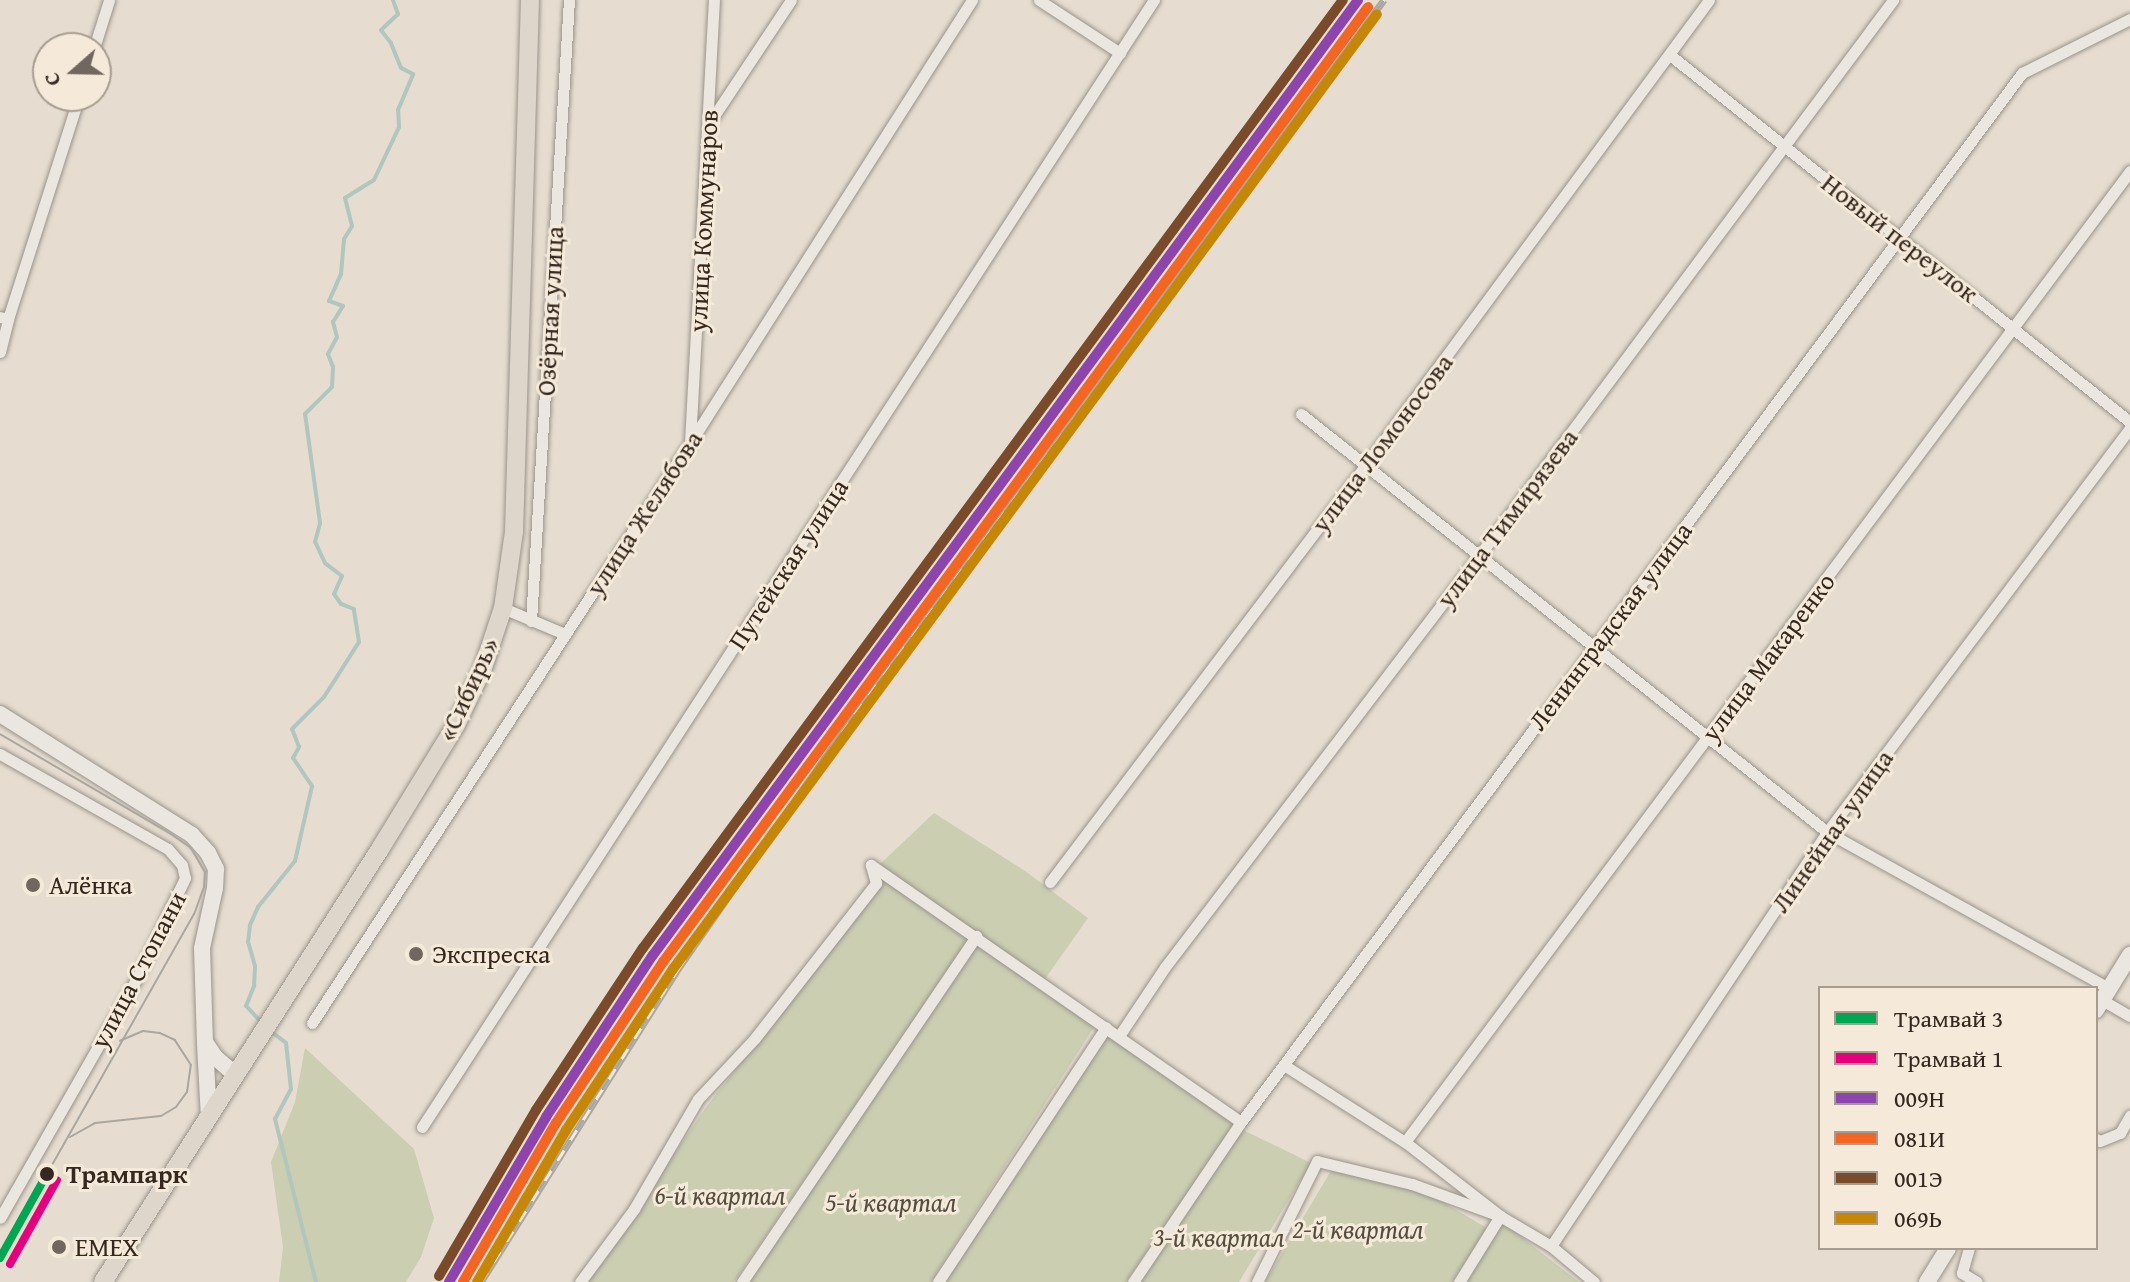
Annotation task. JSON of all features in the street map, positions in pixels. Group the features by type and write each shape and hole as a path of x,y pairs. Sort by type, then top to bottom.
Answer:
{"main road":[{"name":"«Сибирь»","path":"103,1282 284,1001 456,725 483,668 503,608 514,532 530,0"}],"street":[{"path":"99,32 109,0"},
{"name":"Озёрная улица","path":"531,621 569,0"},
{"name":"улица Коммунаров","path":"690,443 714,0"},
{"path":"709,123 791,0"},
{"name":"улица Желябова","path":"312,1023 690,443 972,0"},
{"path":"1039,0 1120,53"},
{"name":"Путейская улица","path":"422,1127 1154,0"},
{"name":"улица Ломоносова","path":"1050,882 1365,466 1709,0"},
{"name":"улица Тимирязева","path":"1119,1036 1165,967 1478,557 1893,0"},
{"name":"Ленинградская улица","path":"1133,1282 1241,1122 2022,73 2130,19"},
{"name":"Новый переулок","path":"1670,55 2014,327 2130,425"},
{"path":"0,352 4,318 74,112"},
{"name":"улица Макаренко","path":"1405,1142 2130,171"},
{"path":"1301,414 1827,832 2081,986"},
{"name":"Линейная улица","path":"1551,1246 1827,832 2130,425"},
{"path":"503,608 565,634"},
{"path":"0,714 166,817 192,835 208,853 216,869 202,948 209,1117"},
{"name":"улица Стопани","path":"0,754 168,849 182,865 185,878 137,978 0,1218"},
{"path":"580,1282 634,1209 698,1099 755,1038 876,883 871,865 1241,1122"},
{"path":"742,1282 976,936"},
{"path":"2130,955 2102,999 2130,1016"},
{"path":"938,1282 1106,1027"},
{"path":"205,1042 221,1064 236,1075"},
{"path":"1284,1065 1405,1142 1500,1216 1551,1246 1594,1282"},
{"path":"2098,1140 2125,1136 2130,1116"},
{"path":"1257,1282 1317,1161 1412,1184 1500,1216"},
{"path":"1459,1282 1500,1216"},
{"path":"1927,1282 1947,1250"},
{"path":"1968,1250 1962,1273 1977,1282"}],"green space":[{"path":"934,813 1025,871 1088,918 1045,979 879,865"},
{"name":"6-й квартал","path":"884,879 970,938 734,1282 586,1282 707,1106"},
{"name":"5-й квартал","path":"974,944 1096,1024 931,1282 743,1282"},
{"path":"1107,1034 1236,1123 1126,1282 943,1282"},
{"path":"305,1048 414,1149 434,1218 421,1257 406,1282 279,1282 283,1247 271,1162 295,1102"},
{"name":"3-й квартал","path":"1243,1130 1311,1163 1239,1282 1139,1282"},
{"name":"2-й квартал","path":"1332,1169 1424,1191 1487,1228 1452,1282 1265,1282"},
{"path":"1502,1222 1579,1282 1463,1282"}],"waterway":[{"path":"263,1024 246,1006 254,986 255,966 248,942 250,925 258,907 295,861 312,786 293,758 299,747 292,729 324,697 359,642 354,609 341,604 334,594 342,576 325,563 315,542 320,523 305,414 332,387 333,367 328,354 337,337 333,322 343,306 329,301 341,274 344,239 352,226 345,198 374,180 399,127 398,110 413,74 401,68 391,43 381,30 398,14 393,0"},
{"path":"269,1030 286,1043 291,1089 275,1119 316,1282"}],"tram line":[{"path":"0,734 171,834 191,848 205,872 204,887 194,914 47,1174"},
{"path":"70,1137 95,1123 161,1116 176,1107 187,1092 191,1065 175,1040 160,1033 143,1031 120,1041"},
{"name":"3","path":"0,1258 47,1174"},
{"name":"1","path":"10,1264 57,1180"}],"railway":[{"path":"481,1282 678,969 855,714 1384,0"}],"transit line":[{"name":"001Э","path":"439,1276 536,1110 643,948 1343,0"},
{"name":"009Н","path":"449,1282 546,1117 653,955 1358,0"},
{"name":"081И","path":"463,1282 556,1123 663,962 1368,7"},
{"name":"069Ь","path":"477,1282 566,1130 673,969 1377,14"}],"place":[{"name":"Алёнка","path":"33,885"},
{"name":"Экспреска","path":"416,954"},
{"name":"Трампарк","path":"47,1174"},
{"name":"EMEX","path":"59,1247"}]}
